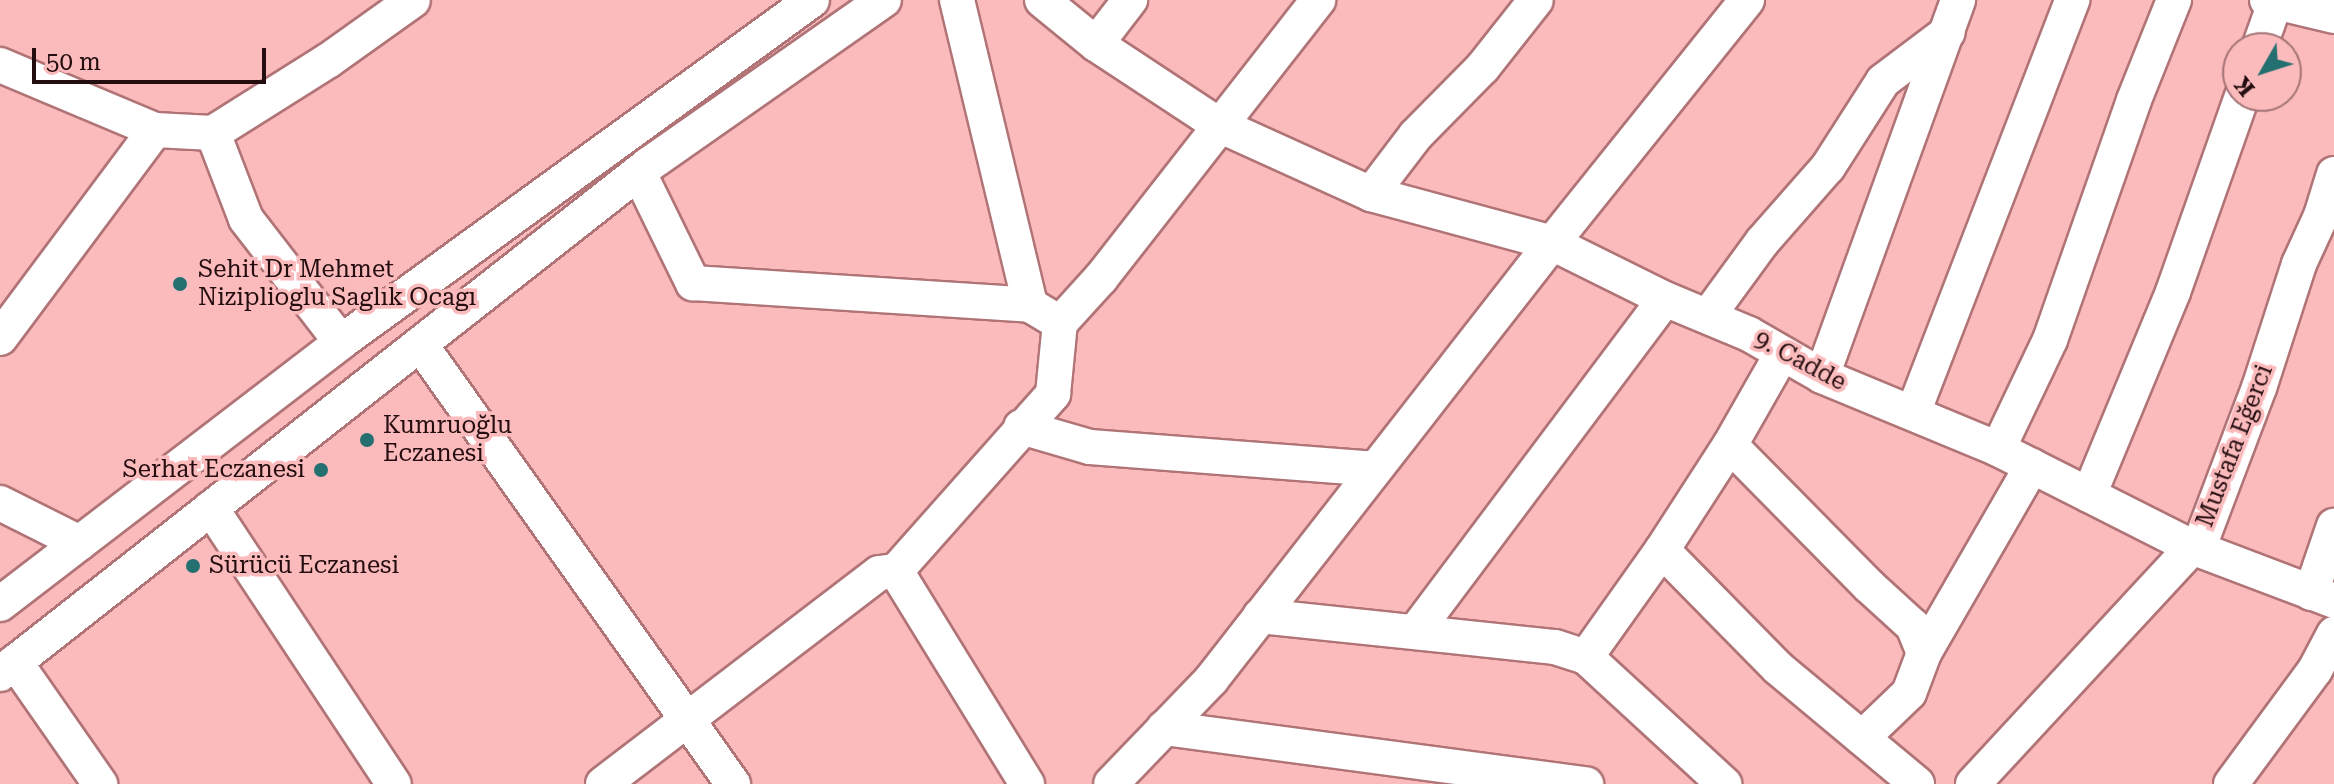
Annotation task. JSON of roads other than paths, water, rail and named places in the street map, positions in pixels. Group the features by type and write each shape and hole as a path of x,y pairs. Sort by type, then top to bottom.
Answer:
{"street":[{"path":"0,65 155,130 213,133 329,60 413,0"},
{"path":"0,604 341,342 812,0"},
{"path":"100,784 8,668 639,173 884,0"},
{"path":"957,0 1030,305"},
{"name":"9. Cadde","path":"1042,0 1096,44 1219,125 1371,194 1552,243 1665,299 1749,334 1822,376 1998,449 2192,547 2323,597"},
{"path":"1096,44 1130,0"},
{"path":"603,784 879,573 896,571 1053,394 1060,323 1101,278 1318,0"},
{"path":"1371,194 1416,135 1483,67 1536,0"},
{"path":"1111,784 1211,680 1373,469 1747,0"},
{"path":"1822,376 1958,0"},
{"path":"1913,413 2072,0"},
{"path":"1998,449 2050,340 2134,100 2174,0"},
{"path":"2264,32 2273,1 2334,16"},
{"path":"1708,316 1762,242 1828,167 1883,81 1948,32"},
{"path":"2089,495 2173,292 2236,112"},
{"path":"0,338 155,130"},
{"path":"213,133 246,219 341,342"},
{"path":"639,173 693,283 1030,305 1060,323"},
{"name":"Mustafa Eğerci","path":"1973,784 2203,536 2254,403 2299,264 2321,216 2334,174"},
{"path":"1415,632 1665,299"},
{"path":"420,344 690,719 733,784"},
{"path":"1586,657 1662,550 1730,445 1782,354"},
{"path":"1021,427 1090,447 1373,469"},
{"path":"1730,445 1869,586 1913,626 1924,653"},
{"path":"1862,738 1909,693 1924,653 2032,466"},
{"path":"0,503 80,543"},
{"path":"211,508 394,784"},
{"path":"2323,597 2334,526"},
{"path":"1662,550 1778,668 1917,784"},
{"path":"896,571 1027,784"},
{"path":"1260,616 1555,647 1586,657 1724,784"},
{"path":"2231,784 2315,670 2334,634"},
{"path":"1164,728 1586,784"}],"place":[{"name":"Sehit Dr Mehmet Niziplioglu Saglık Ocagı","path":"180,284"},
{"name":"Kumruoğlu Eczanesi","path":"367,440"},
{"name":"Serhat Eczanesi","path":"321,470"},
{"name":"Sürücü Eczanesi","path":"193,566"}]}
